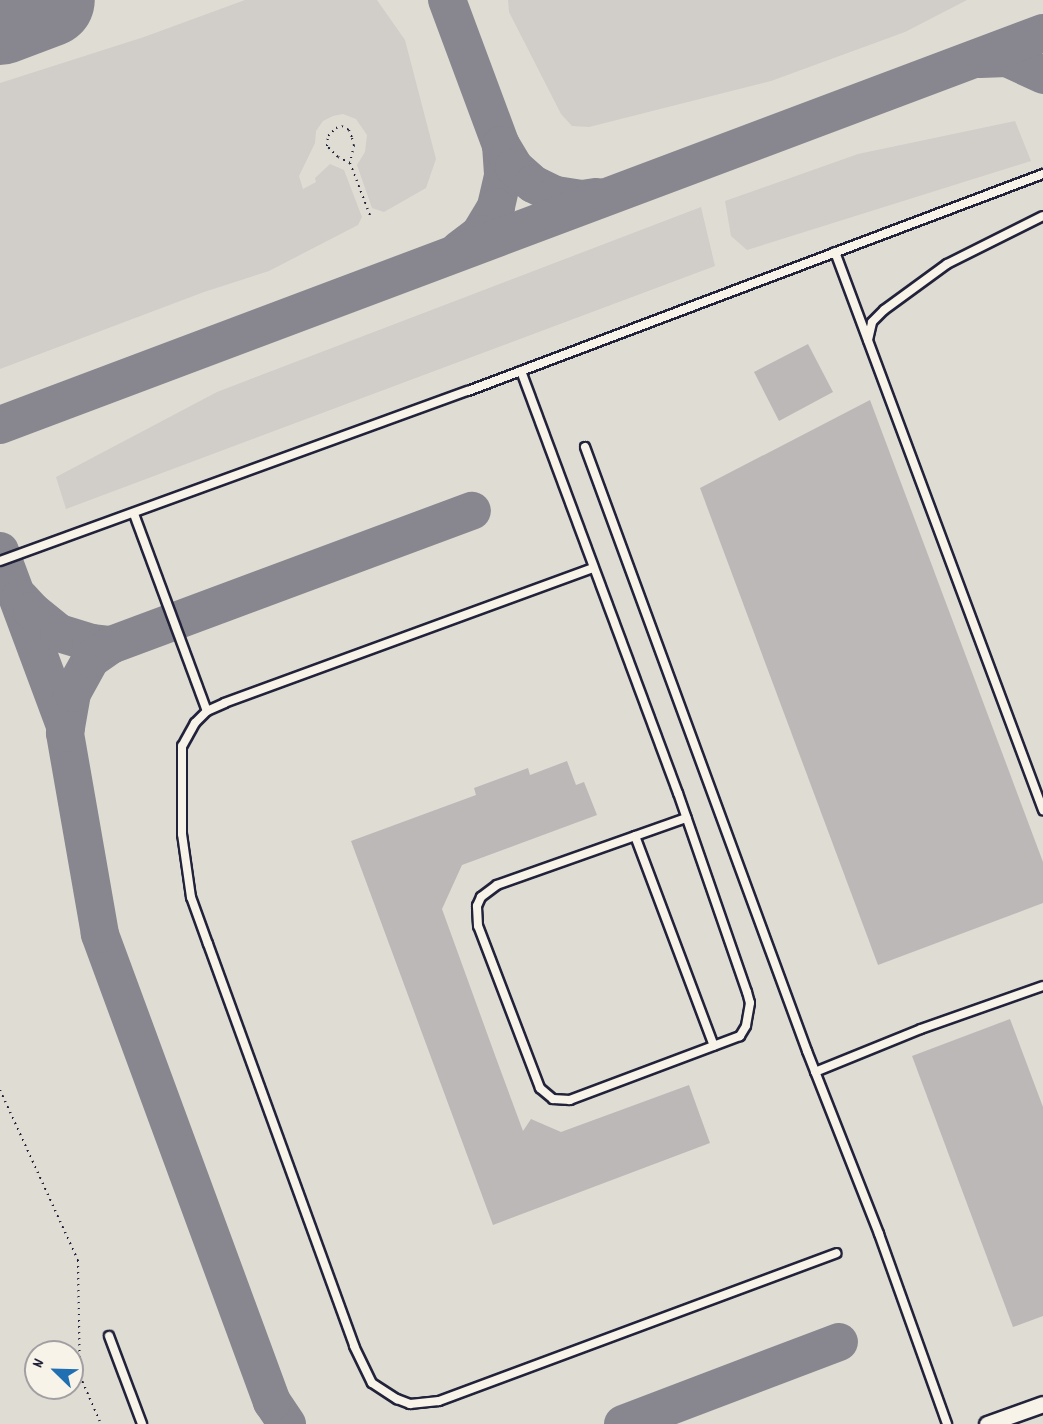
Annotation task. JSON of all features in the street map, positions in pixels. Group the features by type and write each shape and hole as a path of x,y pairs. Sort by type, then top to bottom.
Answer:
{"street":[{"path":"987,1424 1043,1404"}],"lane":[{"path":"0,561 521,371 1043,174"},
{"path":"868,342 872,322 884,310 938,270 1043,216"},
{"path":"835,252 1043,810"},
{"path":"521,371 686,818 750,1003 746,1026 740,1036 570,1100 553,1099 540,1088 478,926 477,906 488,890 686,818"},
{"path":"585,447 815,1072 879,1234 947,1424"},
{"path":"134,514 207,711"},
{"path":"593,568 207,711 187,733 182,746 182,834 191,897 354,1346 372,1383 384,1392 410,1404 439,1401 836,1253"},
{"path":"635,837 714,1046"},
{"path":"815,1072 921,1029 1043,986"},
{"path":"109,1336 142,1424"}],"path":[{"path":"350,163 338,157 327,146 328,136 336,128 342,126 349,130 352,138 354,145 350,163 371,218"},
{"path":"0,1090 78,1260 80,1376 101,1424"}],"shaded area":[{"path":"0,0 1043,0 1043,1424 0,1424"},
{"path":"245,0 377,0 405,40 436,159 426,188 384,212 372,208 357,165 365,152 367,135 356,119 343,114 333,116 323,121 316,131 315,143 299,176 303,189 316,182 315,178 330,164 344,170 362,217 358,225 269,271 204,292 0,369 0,83 144,37"},
{"path":"508,0 967,0 905,32 771,81 589,127 572,126 561,114 509,12"},
{"path":"1015,121 1031,161 747,250 731,236 725,201 858,154"},
{"path":"701,207 715,266 66,509 56,477 217,392"}],"building":[{"path":"808,344 833,392 779,421 754,372"},
{"path":"870,400 1043,862 1043,903 878,965 700,488"},
{"path":"567,761 576,785 584,782 597,815 462,865 442,909 523,1131 531,1119 561,1132 689,1085 710,1143 493,1225 351,841 476,795 474,788 528,768 530,775"},
{"path":"1010,1019 1043,1107 1043,1316 1013,1327 912,1056"}],"taxiway":[{"path":"447,0 501,145 503,176 496,207 480,234 459,250"},
{"path":"0,425 1043,33"},
{"path":"980,59 1007,58 1043,75"},
{"path":"501,145 514,167 533,184 556,195 582,199 597,197"},
{"path":"287,1424 272,1402 100,934 65,733 72,693 91,659 111,645 472,511"},
{"path":"0,551 66,728"},
{"path":"20,598 59,633 91,643 111,645"},
{"path":"623,1424 839,1342"}],"runway":[{"path":"0,18 48,0"}]}
